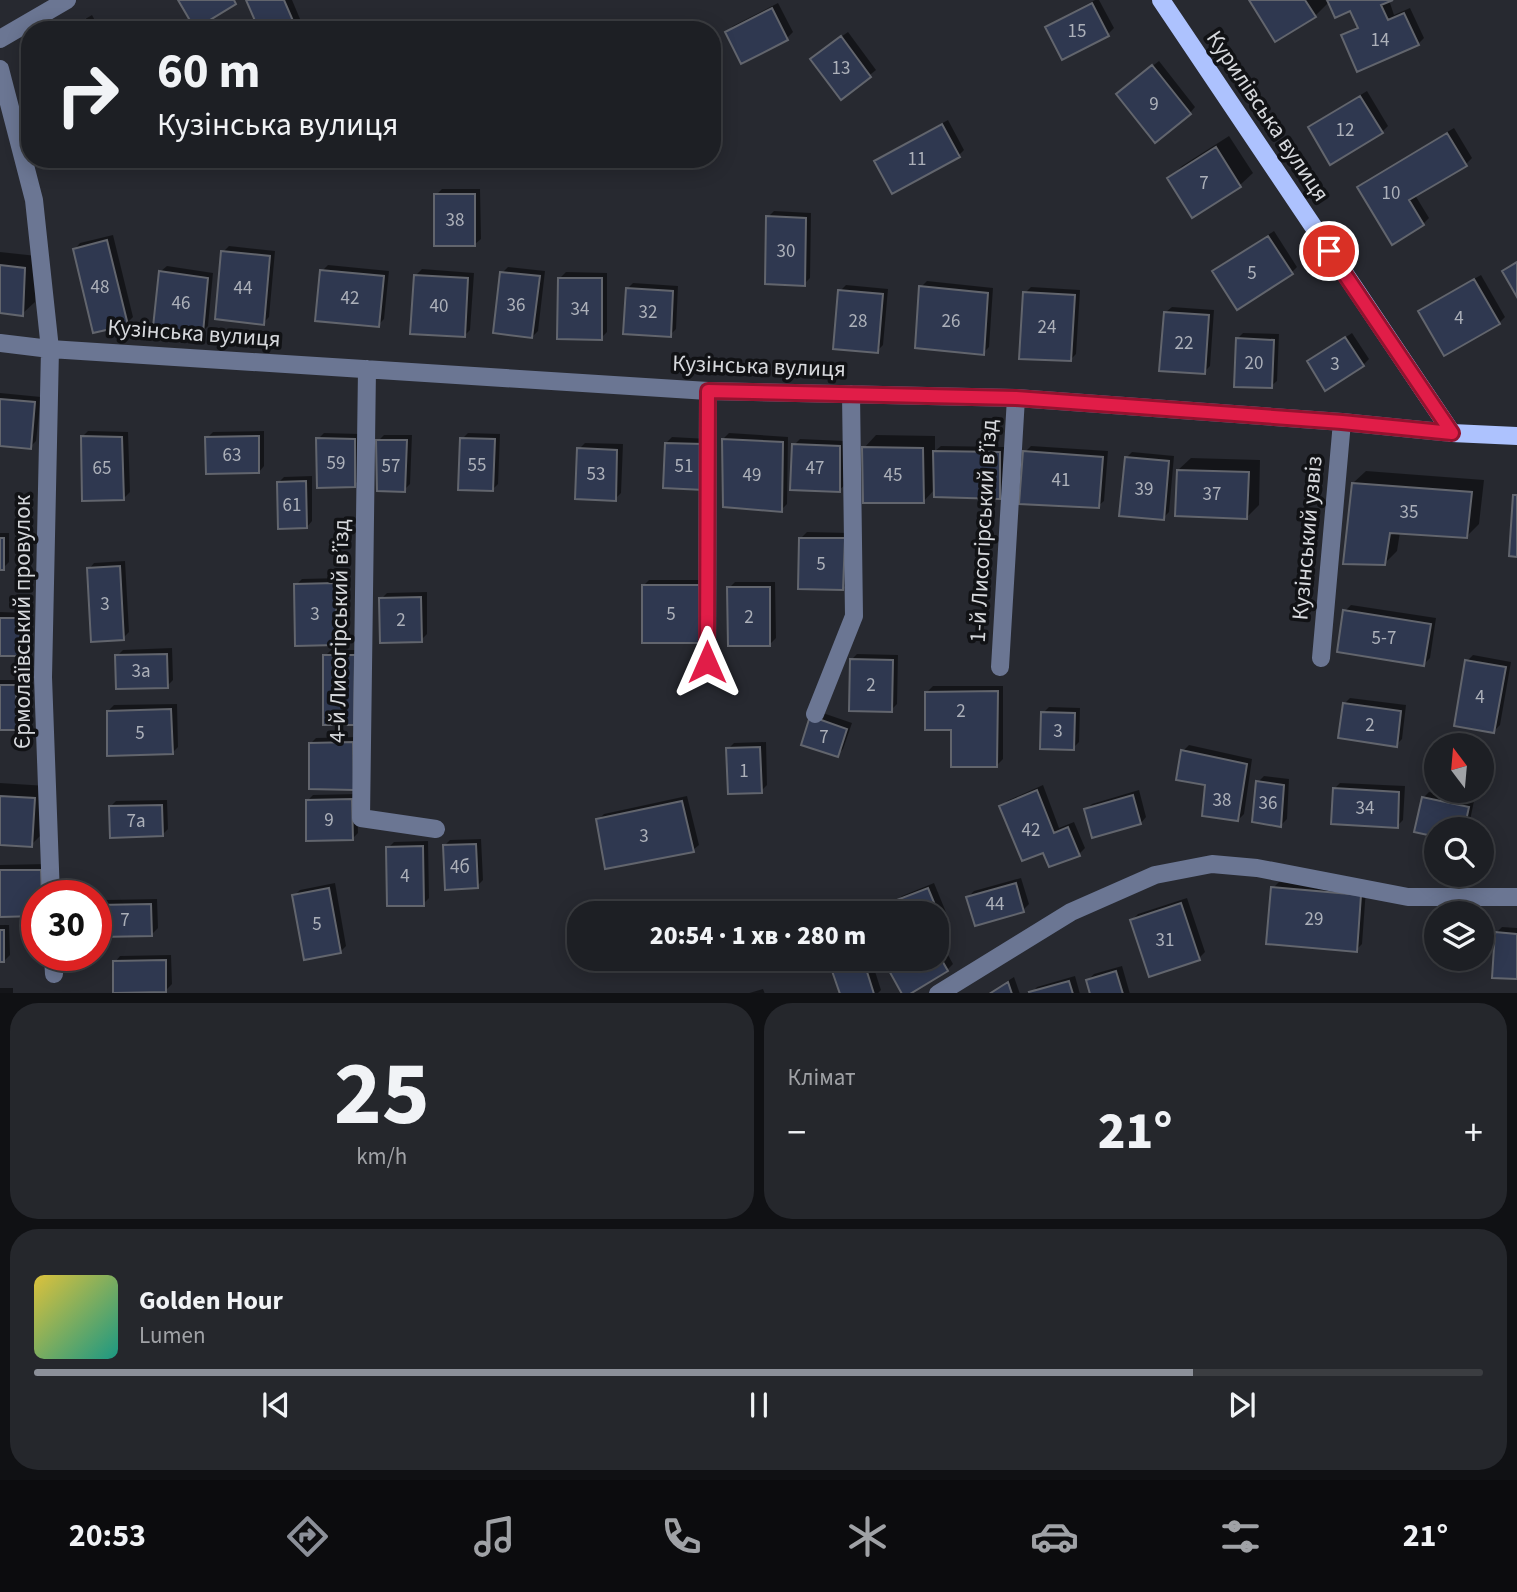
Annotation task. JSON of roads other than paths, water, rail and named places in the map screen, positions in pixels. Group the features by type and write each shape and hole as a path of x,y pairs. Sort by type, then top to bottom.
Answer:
{"main road":[{"name":"Курилівська вулиця","path":"1161,0 1452,433"},
{"name":"Кузінська вулиця","path":"1452,433 1517,436"}],"street":[{"path":"31,21 67,0"},
{"path":"0,39 21,27"},
{"name":"Єрмолаївський провулок","path":"0,69 21,150"},
{"name":"Єрмолаївський провулок","path":"26,168 34,200 50,349 43,677 50,880"},
{"name":"Кузінська вулиця","path":"0,343 50,349 708,391 1016,398 1342,422 1452,433"},
{"name":"4-й Лисогірський в’їзд","path":"367,369 360,818 436,829"},
{"path":"707,662 708,391"},
{"path":"815,714 854,616 851,394"},
{"name":"1-й Лисогірський в’їзд","path":"1000,667 1016,398"},
{"name":"Кузінський узвіз","path":"1321,658 1342,422"},
{"path":"938,993 1071,912 1155,875 1212,864 1257,867 1408,897 1517,897"}]}
